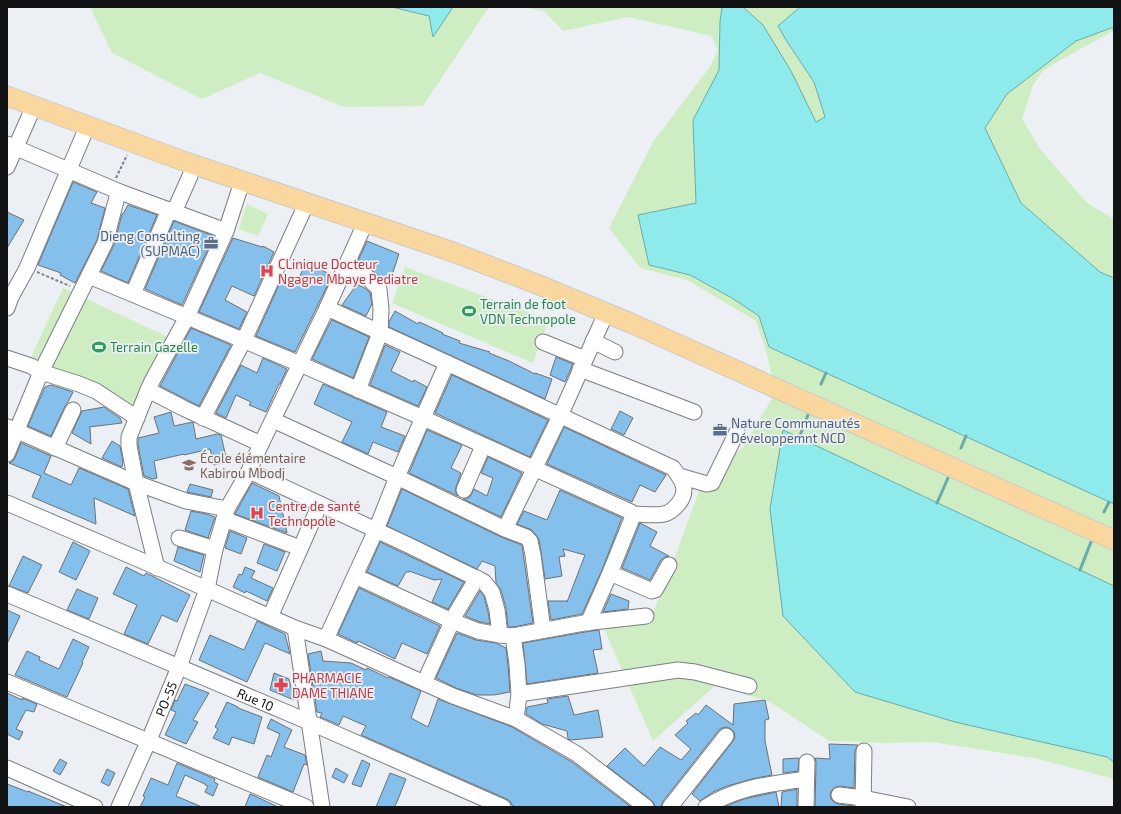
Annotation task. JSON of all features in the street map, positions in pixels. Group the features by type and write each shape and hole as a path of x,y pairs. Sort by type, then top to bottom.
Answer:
{"main road":[{"path":"7,83 214,158 464,243 545,274 657,322 1114,526"},
{"path":"7,96 188,169 231,189 362,230 496,278 702,366 716,366 723,364"},
{"path":"7,106 130,151 459,254 546,288 633,324 1114,540"}],"street":[{"path":"7,167 11,146 30,115"},
{"path":"8,300 27,268 84,134"},
{"path":"11,146 116,190 226,231"},
{"path":"132,294 171,211 188,169"},
{"path":"156,568 136,483 129,446 129,437 148,390 187,317 226,231 231,189"},
{"path":"7,454 12,429 105,243 117,197 116,190"},
{"path":"203,418 244,340 303,212"},
{"name":"PO-55","path":"119,807 179,667 207,589 215,549 226,514 249,471 327,308 362,230"},
{"path":"345,268 367,277 378,289 381,309 380,332 358,390"},
{"path":"89,276 300,364 423,418 631,512 632,514 664,514 674,509 684,498 684,489 679,476 673,468 327,308"},
{"path":"505,529 560,416 602,322"},
{"path":"593,341 615,352"},
{"path":"543,342 582,364 694,412"},
{"path":"7,358 31,366 41,372 96,391 137,418"},
{"path":"326,639 376,530 397,477 447,363"},
{"path":"148,390 203,418 261,444"},
{"path":"55,448 73,410"},
{"path":"273,420 397,477 530,541 543,630"},
{"path":"12,429 136,483 226,514 300,548"},
{"path":"679,476 707,484 712,483 737,432"},
{"path":"464,490 483,446"},
{"path":"249,471 484,582 492,592 517,664 519,694 516,719"},
{"path":"7,503 270,617 326,639 452,696 516,719 577,754 646,807"},
{"path":"270,617 320,504"},
{"path":"588,623 610,573 633,516 632,514"},
{"path":"179,538 215,549"},
{"path":"610,573 652,591 655,590 669,565"},
{"path":"355,576 452,621 478,631 507,635 646,616"},
{"path":"424,683 452,621 465,596 477,578"},
{"name":"Rue 10","path":"7,594 309,722 503,807"},
{"path":"296,628 322,807"},
{"path":"519,694 678,670 695,672 749,686"},
{"path":"7,682 149,740 306,807"},
{"path":"670,807 726,736"},
{"path":"863,802 864,751"},
{"path":"806,807 807,762"},
{"path":"7,768 95,807"},
{"path":"706,807 718,800 743,790 806,779"},
{"path":"839,795 863,802 908,807"}],"path":[{"path":"116,190 130,151"},
{"path":"27,268 81,291"}],"green space":[{"path":"90,7 392,7 429,16 433,36 453,7 489,7 423,106 344,107 260,73 202,99 112,53"},
{"path":"521,7 722,7 720,21 719,70 693,120 696,203 638,215 649,265 690,275 732,298 760,316 770,347 1114,504 1114,586 784,431 770,509 955,722 1107,757 1114,762 1114,779 1034,758 933,742 884,743 829,741 770,702 716,685 653,741 602,624 648,621 660,597 701,486 743,447 776,392 766,351 756,321 687,280 640,268 609,228 653,142 709,68 718,51 712,36 628,17 563,31 544,11"},
{"path":"743,7 800,7 778,26 814,82 825,117 816,122 791,71 763,25"},
{"path":"1114,28 1114,32 1111,32 1055,63 1042,72 1033,85 1022,119 1040,149 1087,203 1114,219 1114,278 1100,272 1021,203 985,128 1007,94 1076,41"},
{"path":"247,204 268,214 258,236 239,229"},
{"name":"Terrain de foot VDN Technopole","path":"405,267 549,320 533,363 392,303"},
{"name":"Terrain Gazelle","path":"63,288 168,337 136,406 31,357"}],"water":[{"path":"392,7 453,7 433,37 429,16"},
{"path":"722,7 743,7 763,25 791,71 816,122 825,117 814,82 778,26 800,7 1114,7 1114,28 1076,41 1007,94 985,128 1021,203 1100,272 1114,278 1114,504 769,347 759,316 732,298 690,275 649,265 638,215 696,203 693,120 719,70 720,21"},
{"path":"783,430 1114,586 1114,762 1107,757 955,722 855,692 783,616 770,509"}],"building":[{"path":"73,182 97,192 91,203 105,208 97,240 75,283 60,275 61,273 38,265"},
{"path":"128,205 157,215 128,283 101,271 114,245 122,214"},
{"path":"7,212 24,220 7,248"},
{"path":"174,221 214,236 182,305 145,289"},
{"path":"233,238 262,247 263,246 274,252 254,296 232,286 225,300 247,312 239,329 199,312"},
{"path":"367,241 399,254 390,281 381,278 371,269 357,263"},
{"path":"307,261 332,276 295,352 256,336 282,278 295,286"},
{"path":"357,284 370,293 372,304 366,316 342,305"},
{"path":"395,311 418,324 419,322 443,333 442,334 460,341 459,343 490,352 489,353 535,374 552,379 545,399 389,327 389,322"},
{"path":"332,320 369,337 353,378 312,359"},
{"path":"191,328 231,345 199,406 160,386"},
{"path":"385,345 400,352 391,371 427,387 418,406 370,385"},
{"path":"556,357 573,364 565,382 550,375"},
{"path":"263,358 287,369 266,412 249,405 251,402 236,395 226,418 216,413 241,365 257,373"},
{"path":"452,375 548,420 530,457 435,413"},
{"path":"323,384 387,412 381,427 405,436 398,452 373,442 368,454 342,442 352,422 314,404"},
{"path":"51,385 73,392 51,436 28,426 45,387"},
{"path":"104,407 120,418 122,423 89,427 91,444 72,433 82,411"},
{"path":"620,411 633,418 624,435 611,429"},
{"path":"171,412 174,426 193,422 196,439 217,434 221,435 227,462 214,465 210,449 154,461 157,478 153,479 144,476 138,438 159,433 154,417"},
{"path":"564,427 666,475 655,492 640,485 632,502 547,464"},
{"path":"427,430 462,445 451,468 461,473 455,491 458,496 409,473"},
{"path":"112,441 120,446 123,462 122,467 102,458"},
{"path":"21,443 51,456 44,473 71,485 79,468 128,489 135,516 94,498 96,524 32,497 41,476 9,463 15,458"},
{"path":"488,457 522,473 501,517 463,499 470,497 474,489 487,496 493,478 481,473"},
{"path":"252,483 279,496 287,533 235,514"},
{"path":"190,484 213,490 211,497 187,492"},
{"path":"402,489 501,537 522,545 533,623 508,627 506,608 501,590 496,583 495,566 482,561 477,569 387,526"},
{"path":"560,490 622,518 602,570 582,614 551,620 548,601 567,602 585,555 563,549 565,556 559,557 562,576 545,579 539,539 532,530 517,524 524,511 547,520"},
{"path":"191,511 215,517 208,538 185,530"},
{"path":"640,523 657,532 650,546 669,556 661,560 650,580 622,568"},
{"path":"230,531 247,538 241,554 225,548"},
{"path":"73,542 90,551 76,580 59,572"},
{"path":"380,542 464,582 448,609 432,602 442,579 434,580 409,571 406,572 398,586 367,572"},
{"path":"264,544 285,552 277,571 257,563"},
{"path":"178,547 204,555 200,572 174,561"},
{"path":"23,556 42,565 28,593 9,586"},
{"path":"126,567 144,576 146,573 190,595 177,622 162,615 148,644 124,634 137,605 113,594"},
{"path":"245,567 255,571 251,578 273,588 267,601 246,591 245,593 233,587 239,574 242,575"},
{"path":"359,588 440,626 427,654 402,643 395,659 358,641 357,643 338,634"},
{"path":"77,589 98,598 89,619 67,610"},
{"path":"480,591 484,596 490,624 465,616"},
{"path":"611,594 629,601 628,609 603,612"},
{"path":"7,610 20,616 7,644"},
{"path":"257,621 285,634 290,654 265,643 247,682 199,660 210,635 244,650"},
{"path":"599,630 602,649 593,650 598,673 527,684 523,643"},
{"path":"457,633 476,640 496,643 506,648 510,692 494,695 477,695 456,688 436,678"},
{"path":"73,639 89,647 67,697 15,675 27,651 40,657 39,660 59,669"},
{"path":"321,651 323,661 351,663 366,670 367,668 421,691 411,718 428,727 438,699 512,727 572,762 631,807 516,807 507,799 361,735 366,726 343,716 339,725 320,717 322,713 317,712 308,654"},
{"name":"PHARMACIE DAME THIANE","path":"274,673 289,679 294,700 270,690"},
{"path":"185,684 209,693 193,720 198,722 186,744 165,735 176,712 171,710 175,700 177,701"},
{"path":"7,693 22,700 22,698 37,704 34,712 26,710 16,729 23,732 19,740 7,734"},
{"path":"568,696 574,715 598,710 603,737 571,740 568,739 567,731 542,724 526,714 527,707 548,703 547,699"},
{"path":"765,700 769,719 765,720 765,741 772,775 727,786 713,792 700,801 692,794 733,741 735,737 734,732 727,727 719,730 663,801 661,807 655,807 651,800 607,766 625,748 644,766 660,747 681,760 691,749 675,735 688,723 686,721 696,713 698,715 706,705 733,725 734,704"},
{"path":"227,702 262,717 254,744 232,737 229,745 213,738 218,729 215,727"},
{"path":"271,719 292,730 284,747 305,755 307,765 304,764 293,792 258,777 267,755 271,757 280,734 267,728"},
{"path":"829,744 858,745 855,751 854,788 840,786 836,787 830,794 831,799 834,802 854,807 815,807 815,758 830,759"},
{"path":"799,758 798,771 783,773 783,759"},
{"path":"60,759 67,763 60,775 53,771"},
{"path":"362,760 370,764 361,787 352,784"},
{"path":"177,763 215,779 214,782 218,784 213,796 205,792 208,786 185,775 176,796 202,807 140,807 151,778 168,785"},
{"path":"336,768 348,775 344,783 332,777"},
{"path":"107,769 115,773 109,786 101,782"},
{"path":"390,773 406,779 397,802 394,807 376,807"},
{"path":"7,784 28,791 67,807 7,807"},
{"path":"797,789 797,807 781,807 782,792"},
{"path":"776,792 779,807 724,807 744,799"},
{"path":"250,794 255,796 278,807 245,807"}],"waterway":[{"path":"821,384 826,373"},
{"path":"799,438 808,415"},
{"path":"961,448 966,436"},
{"path":"937,503 948,478"},
{"path":"1104,512 1109,502"},
{"path":"1080,570 1091,542"}],"place":[{"name":"Dieng Consulting (SUPMAC)","path":"211,243"},
{"name":"CLinique Docteur Ngagne Mbaye Pediatre","path":"267,271"},
{"name":"Terrain de foot VDN Technopole","path":"469,311"},
{"name":"Terrain Gazelle","path":"99,347"},
{"name":"Nature Communautés Développemnt NCD","path":"720,430"},
{"name":"École élémentaire Kabirou Mbodj","path":"189,465"},
{"name":"Centre de santé Technopole","path":"257,513"},
{"name":"PHARMACIE DAME THIANE","path":"281,685"}]}
